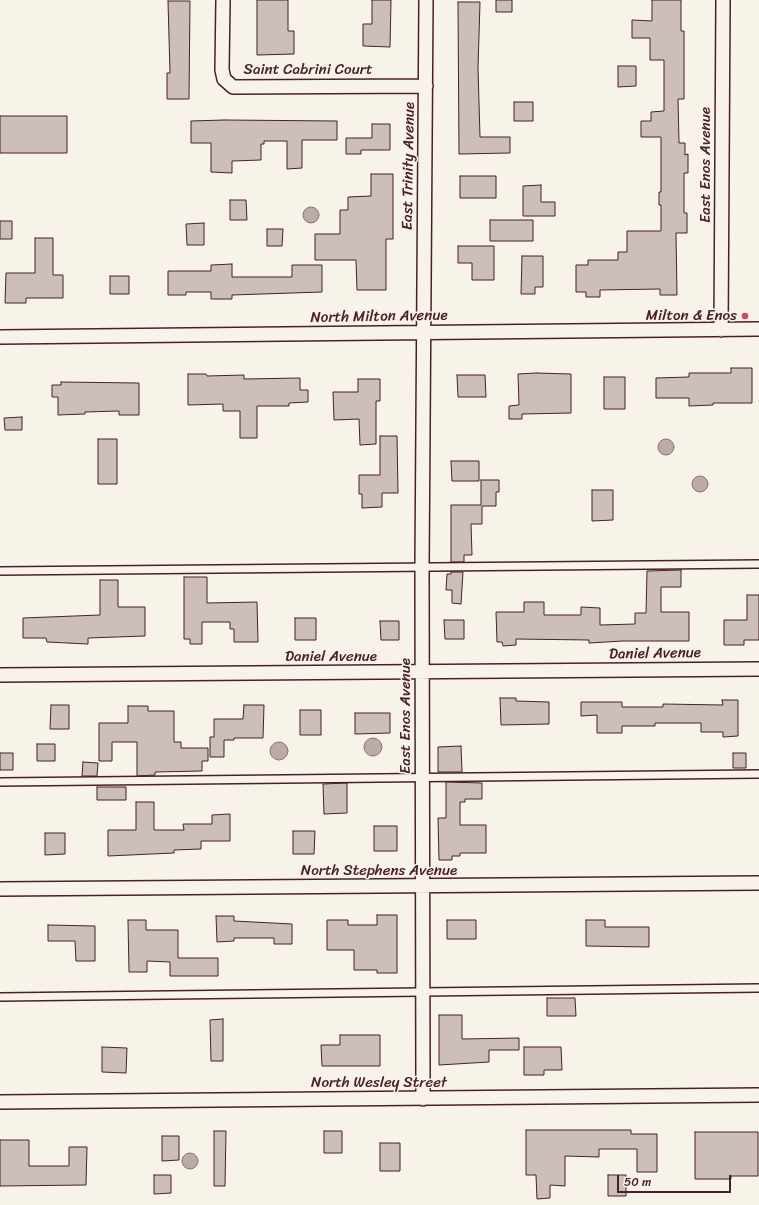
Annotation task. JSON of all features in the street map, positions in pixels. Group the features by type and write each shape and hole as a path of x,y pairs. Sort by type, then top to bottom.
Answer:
{"street":[{"name":"Saint Cabrini Court","path":"223,0 222,70 224,79 233,87 426,86"},
{"name":"East Trinity Avenue","path":"424,333 426,0"},
{"name":"East Enos Avenue","path":"721,330 723,0"},
{"name":"North Milton Avenue","path":"0,337 759,329"},
{"name":"East Enos Avenue","path":"423,1099 424,991 422,567 424,333"},
{"name":"Daniel Avenue","path":"0,675 759,669"},
{"name":"North Stephens Avenue","path":"0,889 423,887 759,883"},
{"name":"North Wesley Street","path":"0,1102 759,1095"}],"lane":[{"path":"0,572 759,564"},
{"path":"0,782 759,774"},
{"path":"0,997 759,988"}],"shaded area":[{"path":"308,207 314,207 319,212 317,221 314,223 308,223 303,218 303,212"},
{"path":"663,439 669,439 674,444 672,453 669,455 663,455 658,450 658,444"},
{"path":"697,476 703,476 708,481 706,490 703,492 697,492 692,487 692,481"},
{"path":"369,738 377,738 382,743 380,754 377,756 369,756 364,751 364,743"},
{"path":"275,742 283,742 288,747 286,758 283,760 275,760 270,755 270,747"},
{"path":"190,1153 196,1155 198,1161 196,1167 190,1169 184,1167 182,1161 184,1155"}],"building":[{"path":"257,0 288,0 288,31 294,31 294,54 257,55"},
{"path":"372,0 391,0 390,47 363,46 363,24 372,24"},
{"path":"496,0 512,0 512,12 496,12"},
{"path":"652,0 681,0 681,31 684,31 684,99 678,99 679,143 685,143 685,155 688,154 688,173 684,173 684,213 687,213 687,233 676,233 677,295 660,295 660,289 600,290 600,297 586,297 586,292 576,292 576,265 588,265 588,260 618,260 618,252 627,252 627,231 661,231 661,205 659,205 659,192 661,192 661,137 641,137 641,121 651,121 651,112 664,111 664,60 650,60 650,38 632,38 632,20 652,21"},
{"path":"168,1 190,1 189,99 167,99 167,73 170,73"},
{"path":"458,2 480,2 478,68 480,137 510,137 510,153 459,154"},
{"path":"618,66 636,66 636,86 618,87"},
{"path":"514,102 533,102 533,121 514,121"},
{"path":"0,116 67,116 67,153 0,153"},
{"path":"191,121 337,121 337,140 302,140 302,168 287,169 287,141 264,141 264,144 261,144 261,160 232,161 232,173 211,172 211,143 191,143"},
{"path":"372,124 390,124 390,150 361,150 361,154 346,154 346,138 372,138"},
{"path":"371,174 393,174 393,239 386,239 386,290 357,290 356,260 315,260 315,234 340,234 340,210 348,210 348,197 371,196"},
{"path":"460,176 496,176 496,198 460,198"},
{"path":"541,185 541,202 555,202 555,216 523,216 523,186"},
{"path":"230,200 246,200 247,220 230,220"},
{"path":"490,220 533,220 533,241 490,241"},
{"path":"0,221 12,221 12,239 0,239"},
{"path":"204,223 204,245 187,245 186,224"},
{"path":"267,229 283,229 282,246 267,246"},
{"path":"35,238 53,238 53,275 63,275 63,298 26,298 26,303 5,303 6,273 35,273"},
{"path":"458,246 494,246 494,280 472,280 472,263 458,263"},
{"path":"522,256 543,256 543,287 535,287 535,294 521,294"},
{"path":"232,264 232,277 292,277 292,265 322,265 322,292 232,295 232,299 211,299 211,292 186,292 186,295 168,295 168,271 211,271 211,265"},
{"path":"110,276 129,276 129,294 110,294"},
{"path":"731,368 752,368 752,403 713,403 713,405 689,406 689,398 656,398 656,378 689,377 689,373 731,373"},
{"path":"188,374 206,374 207,376 244,375 244,379 300,378 300,390 308,390 308,402 289,403 289,406 257,406 257,438 240,438 240,411 223,411 223,404 188,405"},
{"path":"518,374 571,374 571,413 522,414 522,419 509,419 509,406 519,405"},
{"path":"457,375 485,375 486,397 458,397"},
{"path":"604,377 625,377 625,409 604,409"},
{"path":"358,379 380,379 380,401 376,401 376,444 360,445 359,419 334,420 333,392 358,392"},
{"path":"61,382 139,383 139,415 119,415 119,411 85,412 85,414 58,415 58,397 52,397 52,385 61,385"},
{"path":"22,417 22,430 5,430 4,418"},
{"path":"380,436 397,436 398,493 382,493 382,507 362,508 362,494 359,494 359,475 380,475"},
{"path":"98,439 117,439 117,484 98,484"},
{"path":"451,461 479,461 479,481 452,481"},
{"path":"481,480 499,480 499,492 496,492 496,506 482,506 482,524 471,524 472,555 464,555 464,562 451,562 451,505 481,505"},
{"path":"592,490 613,490 613,520 592,521"},
{"path":"681,570 681,587 661,587 661,612 689,612 689,641 623,641 589,643 589,640 516,639 516,645 503,646 502,642 497,642 496,612 524,612 524,602 544,602 544,615 581,615 581,607 600,608 600,625 635,624 635,613 646,613 647,571"},
{"path":"451,572 463,572 461,604 452,603 452,590 446,590 447,574 451,574"},
{"path":"184,577 207,577 207,603 257,602 258,642 234,642 234,629 230,629 230,622 202,622 202,644 190,644 190,639 184,639"},
{"path":"100,580 118,580 118,607 145,607 145,636 88,638 88,644 47,642 46,638 23,638 23,618 100,615"},
{"path":"747,595 759,595 759,640 744,640 744,645 724,645 724,620 747,620"},
{"path":"295,618 316,618 316,640 295,640"},
{"path":"444,620 464,620 464,639 445,639"},
{"path":"380,621 399,621 399,640 381,640"},
{"path":"500,698 516,698 516,701 549,702 549,724 501,725"},
{"path":"722,700 738,700 738,736 723,737 723,732 701,732 701,723 655,723 655,726 622,726 622,733 597,733 597,715 581,716 581,702 622,702 622,707 663,707 663,704 723,705"},
{"path":"51,705 69,705 69,729 50,729"},
{"path":"244,705 264,705 263,738 234,738 234,740 224,740 224,757 210,757 210,737 214,737 214,719 243,719"},
{"path":"128,706 148,706 148,711 174,711 174,742 181,742 181,748 208,748 208,761 202,761 202,771 155,772 155,775 137,776 137,742 112,742 112,761 99,761 99,723 128,723"},
{"path":"300,710 321,710 321,735 300,735"},
{"path":"355,713 390,713 390,733 355,734"},
{"path":"37,744 55,744 55,761 37,761"},
{"path":"461,746 462,772 438,772 438,747"},
{"path":"0,753 13,753 13,770 0,770"},
{"path":"733,753 746,753 746,768 733,768"},
{"path":"83,762 98,763 97,776 82,776"},
{"path":"446,782 482,783 482,799 465,799 465,802 460,802 460,825 486,825 486,853 460,853 460,856 452,856 452,860 439,860 438,818 446,818"},
{"path":"347,783 347,813 324,814 323,784"},
{"path":"97,787 126,787 126,800 97,800"},
{"path":"136,802 154,802 154,830 184,830 183,824 212,824 212,815 230,814 230,841 201,841 201,849 174,850 174,853 108,856 108,830 136,830"},
{"path":"374,826 397,826 397,851 374,851"},
{"path":"293,831 315,831 314,854 293,854"},
{"path":"45,833 65,833 65,854 45,855"},
{"path":"377,915 397,915 397,973 377,973 377,970 354,970 354,950 327,950 327,920 348,920 348,925 377,925"},
{"path":"216,916 234,916 234,921 292,924 292,944 274,944 274,938 234,938 234,941 217,942"},
{"path":"128,920 146,920 146,930 178,930 178,958 218,958 218,976 170,976 170,962 147,961 147,972 129,972"},
{"path":"447,920 476,920 476,939 447,939"},
{"path":"586,920 605,920 605,927 649,927 649,947 586,946"},
{"path":"48,925 95,926 95,961 76,961 75,941 48,941"},
{"path":"547,998 575,998 576,1016 547,1016"},
{"path":"439,1015 462,1015 462,1039 519,1038 519,1050 489,1050 489,1062 439,1065"},
{"path":"223,1019 223,1061 211,1061 210,1020"},
{"path":"340,1035 380,1035 380,1066 322,1066 321,1045 340,1045"},
{"path":"102,1047 127,1048 126,1073 102,1072"},
{"path":"524,1047 561,1047 562,1070 544,1070 544,1075 524,1075"},
{"path":"526,1130 631,1130 631,1134 657,1134 657,1172 637,1172 637,1149 599,1149 599,1157 565,1156 565,1186 550,1185 550,1198 537,1199 536,1175 526,1175"},
{"path":"214,1131 226,1131 225,1186 214,1186"},
{"path":"324,1131 342,1131 342,1153 324,1153"},
{"path":"695,1132 758,1132 758,1176 731,1176 731,1179 695,1179"},
{"path":"162,1136 179,1136 179,1160 162,1161"},
{"path":"0,1140 29,1140 29,1166 69,1166 69,1147 87,1147 86,1185 0,1186"},
{"path":"380,1143 400,1143 400,1171 380,1171"},
{"path":"154,1175 171,1175 171,1193 154,1194"},
{"path":"608,1175 626,1175 626,1196 608,1196"}],"place":[{"name":"Milton & Enos","path":"745,316"}]}
